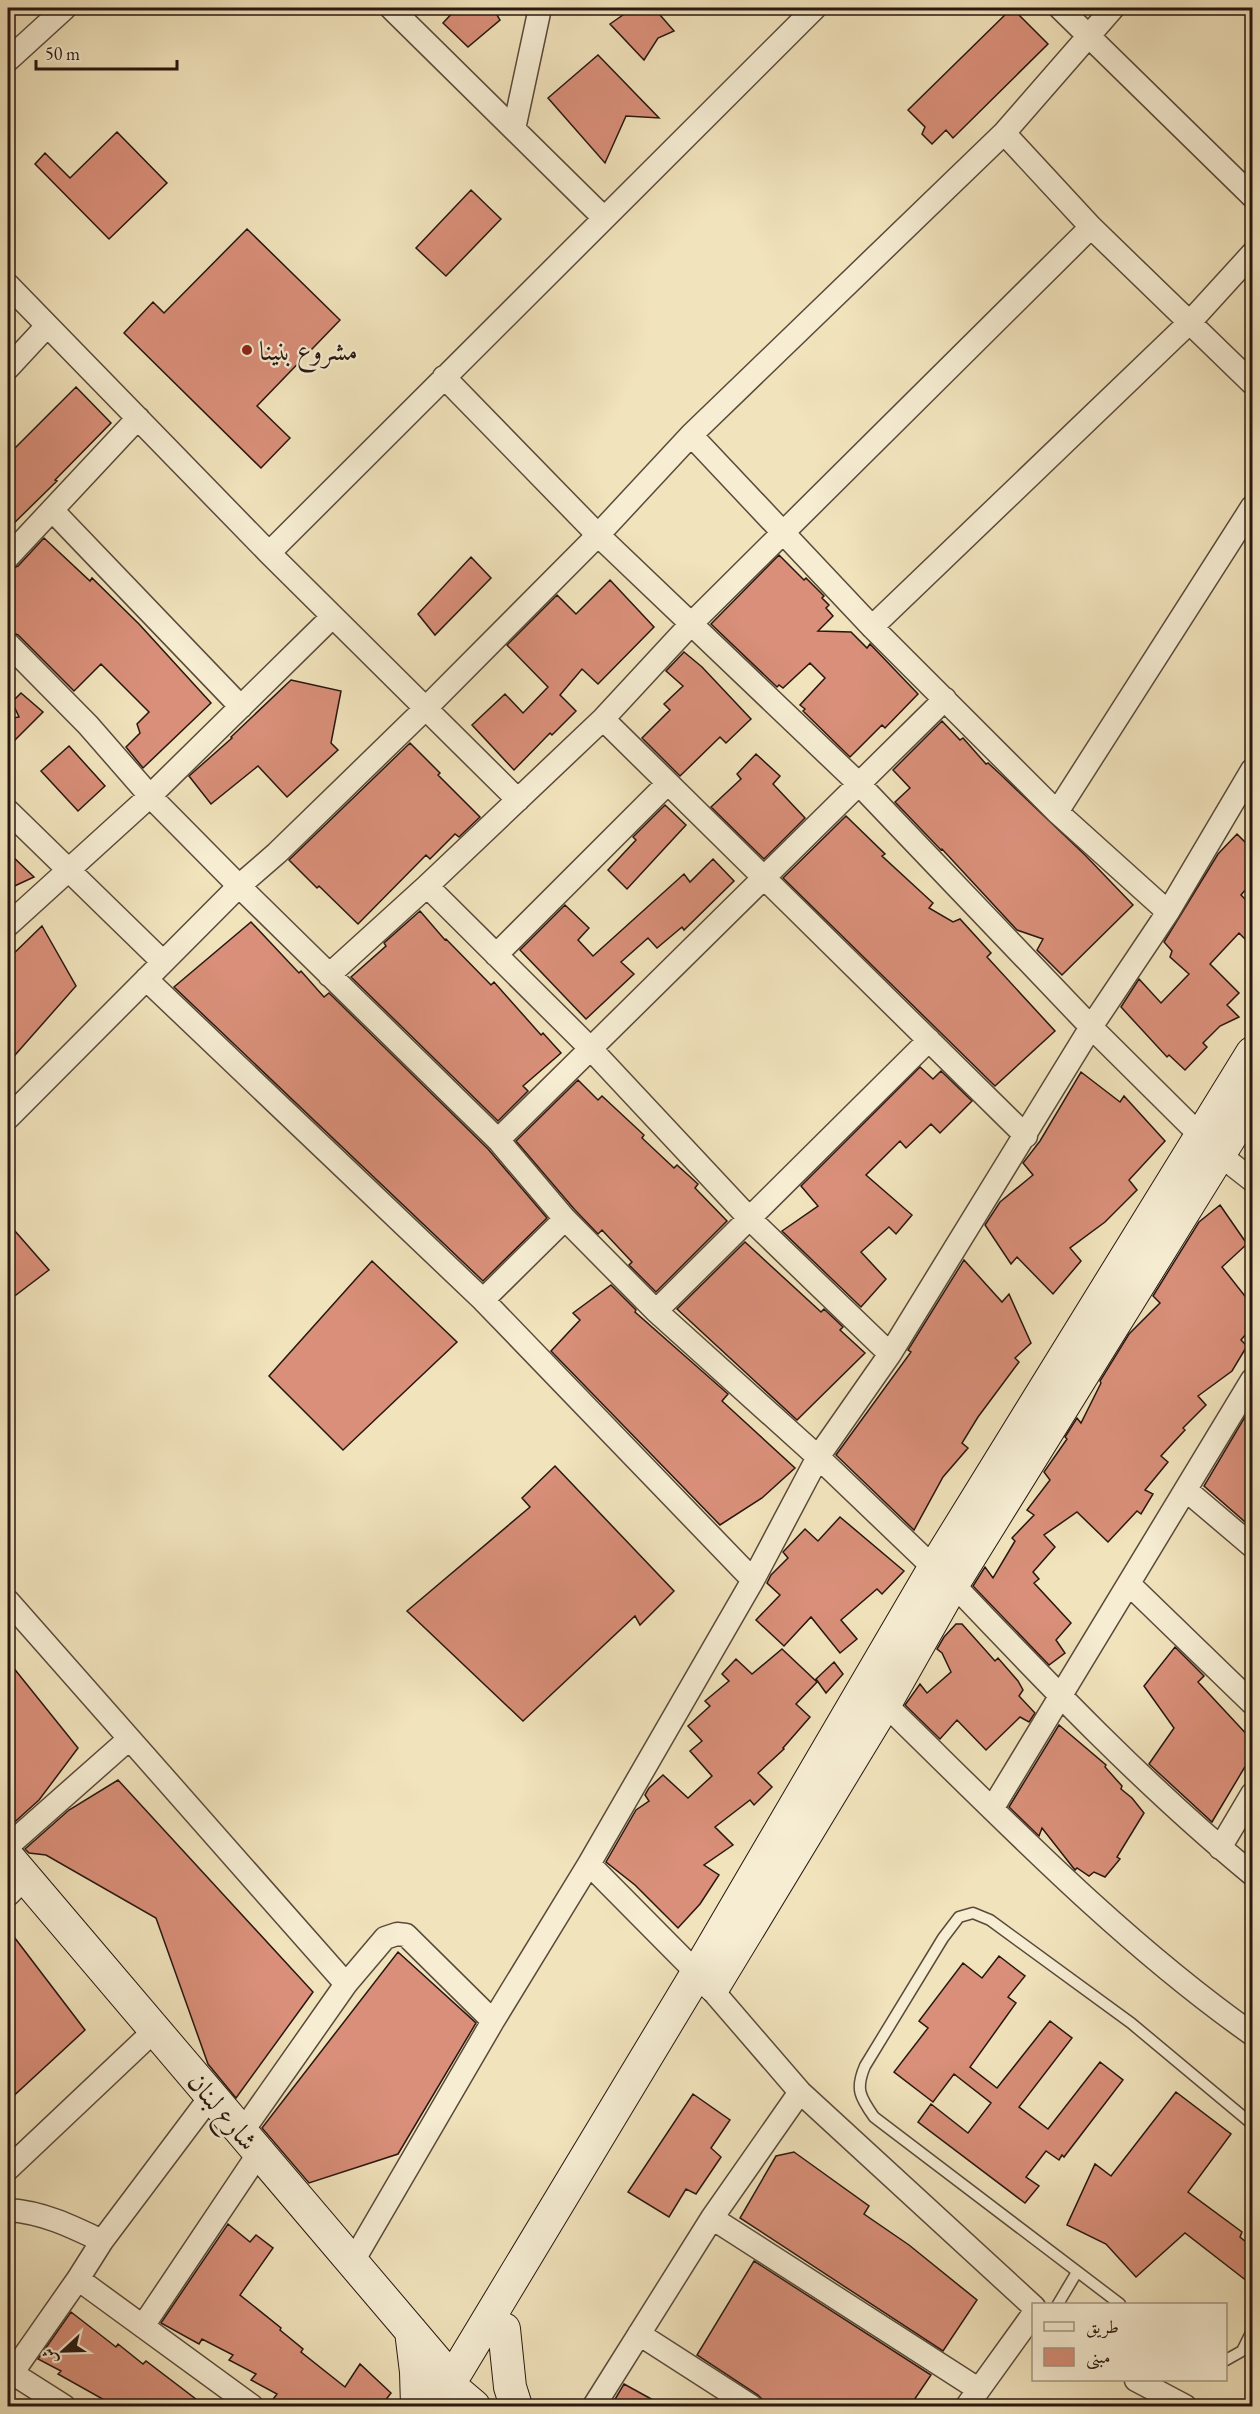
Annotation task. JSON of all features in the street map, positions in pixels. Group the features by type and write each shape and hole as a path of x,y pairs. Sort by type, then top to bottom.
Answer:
{"street":[{"path":"8,60 65,8"},
{"path":"391,8 604,218"},
{"path":"514,129 540,8"},
{"path":"269,553 815,8"},
{"path":"1060,8 1252,196"},
{"path":"8,1118 239,886 277,853 425,709 598,535 691,435 1004,133 1113,8"},
{"path":"1004,133 1091,227 1252,382"},
{"path":"329,975 427,886 603,719 691,624 1091,227"},
{"path":"872,627 1190,322 1252,254"},
{"path":"8,285 332,617 518,800"},
{"path":"8,368 48,326"},
{"path":"444,376 598,535 859,784 1091,1027 1211,1145 1252,1180"},
{"path":"8,557 138,418"},
{"path":"691,435 872,627 1057,812 1168,912"},
{"path":"1057,812 1252,507"},
{"path":"52,510 241,707"},
{"path":"8,925 150,796 332,617"},
{"path":"8,644 88,725 150,796 498,1140 565,1219 656,1311 818,1457 943,1576 1060,1697 1220,1848 1252,1874"},
{"path":"498,1140 945,699"},
{"path":"603,719 1026,1136"},
{"path":"352,2263 493,2021 589,1864 753,1580 818,1457 890,1354 1091,1027 1168,912 1252,770"},
{"path":"496,955 668,783"},
{"path":"8,811 163,962"},
{"path":"427,886 590,1048 749,1218 890,1354"},
{"path":"146,979 483,1300 753,1580"},
{"path":"656,1311 929,1040"},
{"path":"455,2390 504,2329 943,1576 1211,1145 1252,1053"},
{"path":"1211,1145 1252,1102"},
{"path":"483,1300 565,1219"},
{"path":"992,1809 1252,1380"},
{"path":"1186,1490 1252,1546"},
{"path":"455,2390 705,1982 885,1704 943,1576"},
{"path":"1129,1584 1252,1703"},
{"path":"8,1601 346,1984"},
{"path":"885,1704 992,1809 1121,1929 1182,1981 1252,2034"},
{"path":"8,1846 129,1739"},
{"path":"1220,1848 1252,1794"},
{"path":"589,1864 705,1982 800,2092 1032,2305"},
{"name":"شارع لبنان","path":"13,1877 155,2030 411,2331 455,2390 501,2406"},
{"path":"143,2326 346,1984 385,1938 396,1934 406,1935 493,2021"},
{"path":"8,2169 155,2030"},
{"path":"594,2406 712,2218 800,2092"},
{"path":"64,2406 10,2376 102,2241 211,2096"},
{"path":"8,2210 23,2211 59,2220 102,2241"},
{"path":"712,2218 972,2398 1032,2316"},
{"path":"78,2279 252,2406"},
{"path":"504,2329 510,2387 516,2406"},
{"path":"411,2331 417,2406"},
{"path":"639,2334 751,2406"},
{"path":"1140,2381 1185,2406"}],"lane":[{"path":"1119,2303 874,2117 861,2098 859,2081 865,2066 943,1938 959,1917 973,1913 990,1920 1131,2023 1252,2124"},
{"path":"1059,2303 1077,2272"},
{"path":"1227,2359 1242,2351 1252,2331"}],"building":[{"path":"457,8 493,8 500,20 468,47 443,23"},
{"path":"633,8 654,8 674,31 658,38 644,60 610,24"},
{"path":"1012,8 1048,44 953,138 946,130 932,144 922,134 925,127 908,110"},
{"path":"598,55 659,118 626,116 605,163 548,98"},
{"path":"117,132 167,183 109,239 35,164 45,153 70,178"},
{"path":"471,190 501,219 446,276 416,248"},
{"path":"247,229 340,320 257,406 290,438 261,468 124,333 153,302 164,313"},
{"path":"76,387 111,423 8,529 8,455"},
{"path":"44,538 90,581 92,578 139,624 211,703 143,768 126,747 140,733 137,724 149,712 101,664 74,691 18,635 8,631 8,570 18,566"},
{"path":"779,555 824,596 822,598 829,605 826,608 833,616 818,631 851,632 867,648 870,644 918,694 885,728 882,725 850,757 803,711 805,709 800,705 825,678 810,663 783,688 779,685 777,687 711,624"},
{"path":"471,557 491,578 435,635 418,614"},
{"path":"610,580 654,627 598,684 582,669 560,695 576,711 552,735 550,733 514,770 472,725 505,694 523,713 548,687 507,645 557,595 576,614"},
{"path":"684,652 702,667 751,719 726,743 720,737 680,776 642,738 670,710 664,704 683,686 666,671"},
{"path":"291,680 341,691 331,743 338,750 287,797 258,766 211,804 189,776"},
{"path":"21,693 43,712 8,747 8,719 19,717 12,702"},
{"path":"942,721 960,740 963,738 986,764 988,763 1000,774 1085,855 1133,905 1062,975 1037,950 1043,939 1017,930 895,802 910,788 893,770"},
{"path":"410,743 480,817 459,837 455,834 430,859 426,855 358,924 289,860"},
{"path":"69,746 105,786 78,811 41,771"},
{"path":"756,754 780,776 773,784 805,818 764,859 711,807 741,779 737,774"},
{"path":"665,805 686,825 627,889 608,870 636,840 633,837"},
{"path":"846,816 885,854 882,856 933,903 929,908 953,922 960,919 991,953 987,957 1055,1031 995,1086 783,878"},
{"path":"1237,834 1252,849 1252,882 1241,895 1252,906 1252,946 1239,933 1210,964 1239,993 1227,1005 1239,1017 1220,1026 1203,1043 1207,1047 1185,1070 1169,1055 1167,1057 1121,1007 1139,979 1161,1003 1189,974 1170,957 1172,951 1164,942 1218,854"},
{"path":"8,852 34,877 8,889"},
{"path":"713,859 734,881 684,930 682,927 657,948 648,938 621,962 634,974 586,1019 520,950 565,905 589,928 578,940 593,956 684,874 690,882"},
{"path":"420,911 445,940 491,985 494,982 541,1035 543,1033 561,1053 523,1086 528,1091 498,1121 351,977"},
{"path":"251,922 324,997 329,993 488,1149 547,1218 483,1281 174,987"},
{"path":"42,926 76,986 8,1063 8,959"},
{"path":"920,1067 933,1079 941,1071 972,1101 940,1133 931,1124 906,1148 900,1141 866,1175 912,1215 896,1234 889,1227 861,1252 886,1279 861,1307 782,1231 818,1206 801,1186"},
{"path":"1081,1072 1120,1102 1124,1096 1165,1141 1129,1180 1137,1190 1105,1222 1070,1248 1081,1261 1053,1294 1017,1257 1011,1264 985,1225 1000,1202 1033,1175 1023,1163 1040,1141"},
{"path":"578,1080 598,1100 602,1096 644,1135 642,1138 674,1168 677,1165 698,1184 695,1188 727,1221 656,1292 629,1265 632,1262 602,1230 598,1234 575,1210 516,1141"},
{"path":"1220,1205 1247,1244 1222,1267 1252,1305 1252,1327 1241,1340 1247,1346 1232,1371 1198,1396 1206,1405 1183,1428 1185,1430 1161,1456 1168,1462 1145,1490 1153,1494 1141,1514 1137,1511 1108,1542 1077,1512 1044,1535 1055,1547 1033,1572 1039,1579 1034,1583 1071,1623 1056,1640 1065,1653 1049,1665 973,1586 985,1567 993,1578 1015,1541 1012,1538 1034,1515 1027,1510 1050,1480 1044,1472 1067,1439 1065,1437 1077,1418 1081,1423 1100,1381 1129,1334 1160,1303 1153,1296 1199,1222"},
{"path":"8,1223 49,1270 8,1301"},
{"path":"745,1242 821,1312 824,1309 843,1327 840,1330 865,1353 797,1420 677,1309"},
{"path":"964,1260 1002,1302 1009,1294 1031,1343 1015,1358 1019,1362 978,1417 962,1443 968,1448 943,1477 914,1530 836,1455 911,1352 908,1350"},
{"path":"372,1261 457,1342 343,1450 269,1376"},
{"path":"611,1285 636,1310 635,1312 728,1394 722,1401 795,1468 762,1498 720,1525 551,1351 580,1320 573,1313"},
{"path":"1252,1405 1252,1528 1204,1486"},
{"path":"555,1466 674,1591 640,1625 635,1616 523,1721 407,1611 530,1507 522,1498"},
{"path":"840,1517 904,1571 882,1594 877,1589 841,1620 857,1639 840,1653 811,1617 784,1646 756,1620 780,1595 767,1583 771,1575 788,1558 783,1552 805,1529 818,1541"},
{"path":"956,1624 962,1624 995,1661 998,1658 1023,1690 1019,1696 1035,1713 1029,1722 1020,1717 986,1750 957,1720 940,1739 905,1705 920,1684 927,1693 951,1672 942,1653 937,1649"},
{"path":"1175,1647 1204,1676 1198,1682 1252,1740 1252,1755 1212,1822 1149,1764 1174,1728 1144,1686"},
{"path":"782,1649 817,1682 796,1704 810,1717 784,1749 758,1773 772,1787 754,1805 750,1800 715,1827 733,1845 704,1865 719,1875 700,1904 678,1928 635,1885 606,1862 636,1810 649,1801 645,1795 649,1788 663,1775 688,1798 712,1776 690,1751 702,1741 688,1726 710,1706 705,1701 729,1681 722,1674 736,1659 752,1674"},
{"path":"8,1661 78,1748 39,1800 8,1828"},
{"path":"834,1662 843,1674 826,1693 816,1679"},
{"path":"1059,1725 1106,1765 1105,1767 1122,1786 1121,1789 1144,1813 1117,1857 1120,1859 1105,1877 1094,1872 1089,1876 1077,1868 1075,1870 1042,1828 1039,1836 1009,1807"},
{"path":"118,1780 313,1992 236,2098 208,2064 156,1918 46,1855 29,1853 25,1849 69,1810"},
{"path":"8,1929 85,2030 8,2101"},
{"path":"398,1952 476,2023 398,2154 309,2183 262,2128"},
{"path":"999,1956 1025,1976 1008,1997 1016,2003 970,2067 997,2088 1050,2021 1072,2038 1019,2107 1048,2129 1100,2062 1123,2080 1064,2157 1062,2155 1059,2160 1046,2151 1026,2177 1039,2186 1025,2203 918,2122 931,2104 968,2133 991,2103 954,2074 933,2102 894,2072 928,2028 919,2021 963,1963 982,1978"},
{"path":"1176,2092 1231,2134 1188,2192 1242,2232 1240,2237 1252,2247 1252,2285 1185,2233 1136,2277 1106,2244 1067,2225 1095,2164 1111,2176"},
{"path":"693,2094 730,2120 711,2148 721,2157 696,2194 686,2189 669,2217 628,2192"},
{"path":"794,2152 869,2206 864,2214 909,2245 977,2300 943,2351 740,2218 776,2156"},
{"path":"228,2224 250,2242 256,2235 273,2248 240,2295 281,2328 280,2330 303,2349 301,2352 345,2387 360,2364 391,2393 381,2406 281,2406 271,2402 277,2394 251,2380 256,2374 229,2360 233,2355 202,2339 199,2344 161,2323"},
{"path":"754,2261 931,2375 910,2406 764,2406 763,2400 758,2395 697,2355"},
{"path":"71,2312 116,2347 118,2344 143,2364 146,2361 205,2406 115,2406 58,2374 61,2371 38,2359"},
{"path":"624,2384 664,2406 611,2406"}],"place":[{"name":"مشروع بنينا","path":"247,350"}]}
